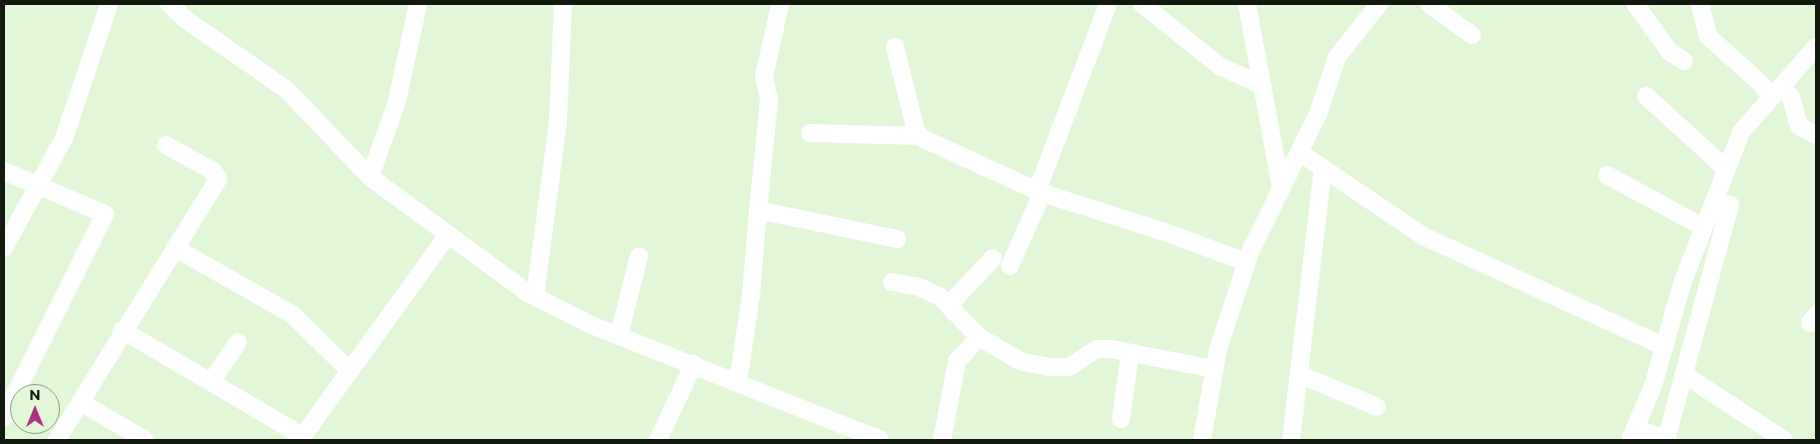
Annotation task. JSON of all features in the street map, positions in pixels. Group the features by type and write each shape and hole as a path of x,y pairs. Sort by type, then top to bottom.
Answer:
{"street":[{"path":"4,248 64,138 109,4"},
{"path":"169,4 185,19 287,90 370,177 447,236 535,296 619,335 880,440"},
{"path":"370,177 397,101 418,4"},
{"path":"535,296 558,122 563,4"},
{"path":"738,382 751,296 769,99 764,77 780,4"},
{"path":"1010,266 1108,4"},
{"path":"1142,4 1221,67 1260,84"},
{"path":"1247,4 1260,84 1281,188"},
{"path":"1202,440 1214,369 1230,305 1246,262 1318,114 1337,57 1379,4"},
{"path":"1429,4 1472,35"},
{"path":"1635,4 1669,51 1684,61"},
{"path":"1700,4 1708,36 1760,83 1781,94 1799,126 1816,135"},
{"path":"895,47 919,136"},
{"path":"1730,205 1706,244 1666,347 1636,434 1669,438 1685,375 1706,244 1725,168 1741,132 1781,94 1816,47"},
{"path":"1646,96 1725,168"},
{"path":"810,133 919,136 1039,192 1162,231 1246,262"},
{"path":"57,440 122,330 218,179 213,171 166,145"},
{"path":"1299,152 1423,236 1666,347"},
{"path":"1291,440 1300,375 1303,324 1323,169"},
{"path":"4,171 105,214 4,417"},
{"path":"1607,175 1706,244"},
{"path":"758,210 897,239"},
{"path":"122,330 301,438 447,236"},
{"path":"175,248 293,314 350,371"},
{"path":"619,335 639,256"},
{"path":"949,305 993,258"},
{"path":"892,282 919,287 949,305 979,337 1022,362 1050,367 1074,365 1097,349 1130,353 1214,369"},
{"path":"942,440 958,362 979,337"},
{"path":"211,382 238,342"},
{"path":"1121,419 1130,353"},
{"path":"658,440 694,364"},
{"path":"1300,375 1377,407"},
{"path":"1685,375 1784,440"},
{"path":"80,402 144,440"}]}
